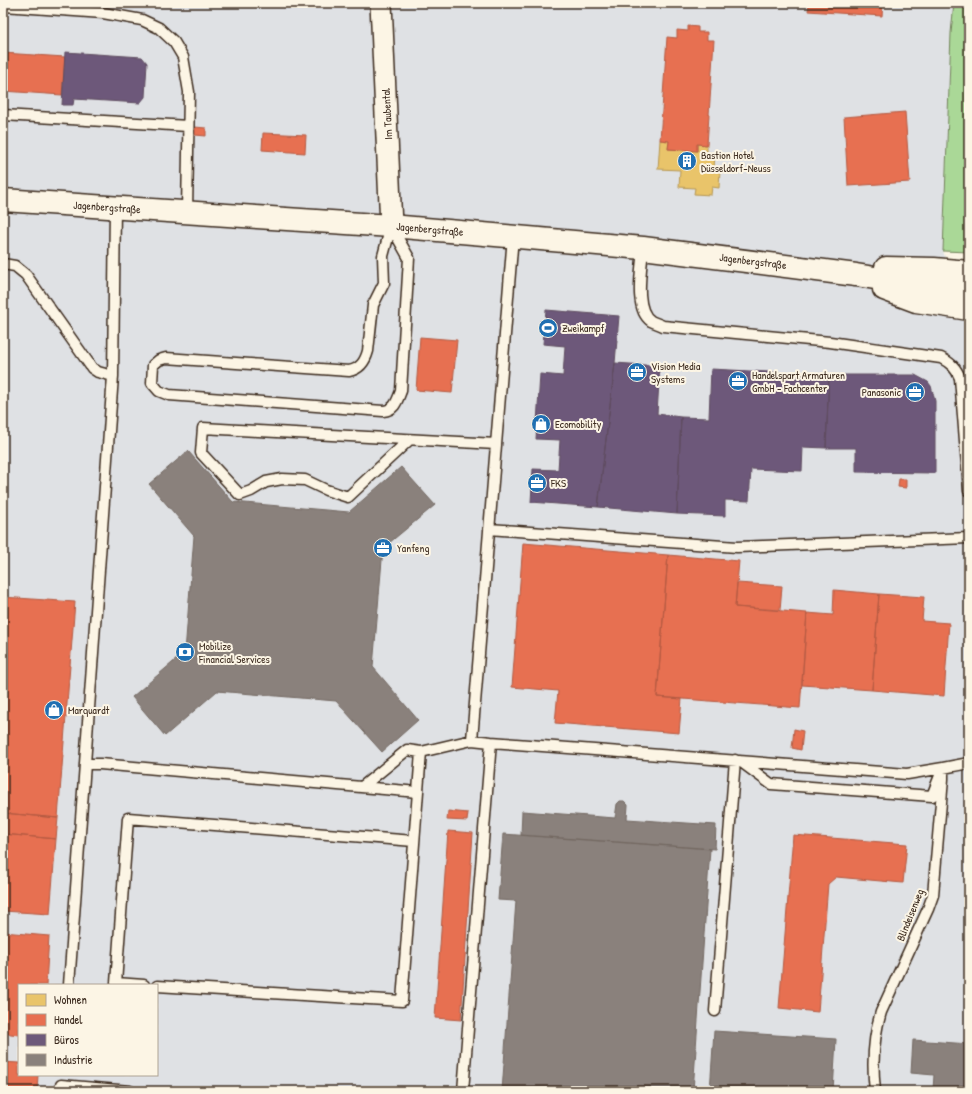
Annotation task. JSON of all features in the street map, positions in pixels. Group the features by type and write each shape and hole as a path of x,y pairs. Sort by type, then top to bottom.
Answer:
{"street":[{"name":"Im Taubental","path":"381,3 391,226"},
{"name":"Jagenbergstraße","path":"3,200 391,226 643,248 856,275 969,293"},
{"name":"Jagenbergstraße","path":"856,275 883,268 934,269 969,272"},
{"name":"Jagenbergstraße","path":"856,275 888,291 916,301 969,310"}],"lane":[{"path":"4,6 103,13 142,20 159,28 174,42 183,58 189,92 187,212"},
{"path":"3,115 188,126"},
{"path":"69,984 113,376 115,207"},
{"path":"391,226 409,258 401,391 392,408 383,411 168,395 159,391 152,384 153,365 159,360 166,358 349,371 355,370 362,365 368,351 373,305 384,283 383,256 391,226"},
{"path":"472,740 513,236"},
{"path":"643,248 640,296 642,310 650,320 663,326 830,342 941,358 950,362 957,370 960,378 969,491"},
{"path":"3,264 14,266 26,276 92,368 98,372 113,376"},
{"path":"409,440 348,497 326,490 305,480 282,479 266,482 251,491 240,495 201,453 203,428 496,444"},
{"path":"489,529 737,547 969,538"},
{"path":"363,786 407,750 421,752 472,740 907,774 969,763"},
{"path":"463,1091 491,742"},
{"path":"158,986 402,1001 421,752"},
{"path":"738,761 771,784 932,796 943,768"},
{"path":"715,1011 738,761"},
{"path":"86,764 363,786 418,792"},
{"name":"Blindeisenweg","path":"875,1091 873,1062 876,1028 881,1012 933,895 943,768"},
{"path":"116,984 128,818 414,841"},
{"path":"61,1084 95,1090 130,1091"}],"shaded area":[{"path":"3,3 954,3 951,33 943,251 969,329 969,1091 3,1091"}],"green space":[{"path":"954,3 969,3 969,252 943,251 951,33"}],"building: Wohnen":[{"name":"Bastion Hotel Düsseldorf-Neuss","path":"660,140 669,141 668,149 697,151 697,144 707,145 707,152 715,153 714,170 720,170 719,188 712,187 711,195 694,194 695,188 679,187 680,170 658,169"}],"building: Handel":[{"path":"794,3 883,3 882,16 808,11 809,4"},
{"path":"688,26 698,27 698,32 707,32 707,40 714,40 707,145 697,144 697,151 668,149 669,141 660,140 667,37 677,38 677,30 688,31"},
{"path":"3,53 65,57 62,95 3,91"},
{"path":"905,112 910,182 848,186 844,117"},
{"path":"195,127 206,128 206,136 195,135"},
{"path":"263,133 306,135 305,153 262,150"},
{"path":"420,337 457,340 452,393 416,390"},
{"path":"899,479 906,479 906,488 898,487"},
{"path":"523,543 668,555 657,697 682,699 679,733 555,723 558,691 512,687"},
{"path":"668,555 739,561 735,607 807,613 800,708 657,697"},
{"path":"737,583 782,586 780,610 735,607"},
{"path":"834,590 879,594 872,690 802,685 807,613 833,615"},
{"path":"879,594 924,597 922,621 949,623 944,696 872,690"},
{"path":"3,597 75,602 58,818 3,813"},
{"path":"794,729 803,731 801,750 792,748"},
{"path":"448,811 468,813 467,821 447,820"},
{"path":"3,813 58,818 56,839 3,834"},
{"path":"448,831 473,833 461,1020 435,1018"},
{"path":"3,834 56,839 50,914 3,911"},
{"path":"793,835 907,844 903,883 836,877 828,884 818,1012 779,1008"},
{"path":"3,932 49,936 46,984 18,984 18,1035 3,1033"},
{"path":"3,1062 18,1063 18,1076 38,1076 37,1091 3,1091"}],"building: Büros":[{"path":"65,52 142,57 147,63 145,97 140,103 74,99 73,105 62,105"},
{"path":"546,310 619,316 598,507 531,502 533,469 558,470 560,440 536,439 540,374 563,376 565,346 543,344"},
{"path":"615,363 660,366 657,414 681,417 677,514 598,507"},
{"path":"711,369 829,375 826,448 803,447 802,471 751,469 749,501 725,500 725,516 677,514 681,417 709,418"},
{"path":"829,375 915,375 928,382 931,386 935,401 935,473 856,472 856,448 826,448"}],"building: Industrie":[{"path":"188,451 233,502 349,512 401,467 435,505 383,548 373,667 418,720 382,752 336,701 217,691 165,736 132,697 185,652 194,536 149,484"},
{"path":"620,801 624,801 628,805 627,819 716,825 715,849 521,835 522,811 615,818 617,804"},
{"path":"503,834 710,849 693,1091 502,1091 516,901 498,900"},
{"path":"714,1031 836,1039 833,1091 710,1091"},
{"path":"913,1040 969,1044 969,1091 933,1090 934,1075 911,1073"}],"place":[{"name":"Bastion Hotel Düsseldorf-Neuss","path":"687,161"},
{"name":"Zweikampf","path":"548,328"},
{"name":"Vision Media Systems","path":"637,372"},
{"name":"Handelspart Armaturen GmbH - Fachcenter","path":"738,381"},
{"name":"Panasonic","path":"915,392"},
{"name":"Ecomobility","path":"541,424"},
{"name":"FKS","path":"537,483"},
{"name":"Yanfeng","path":"383,548"},
{"name":"Mobilize Financial Services","path":"185,652"},
{"name":"Marquardt","path":"54,710"}]}
